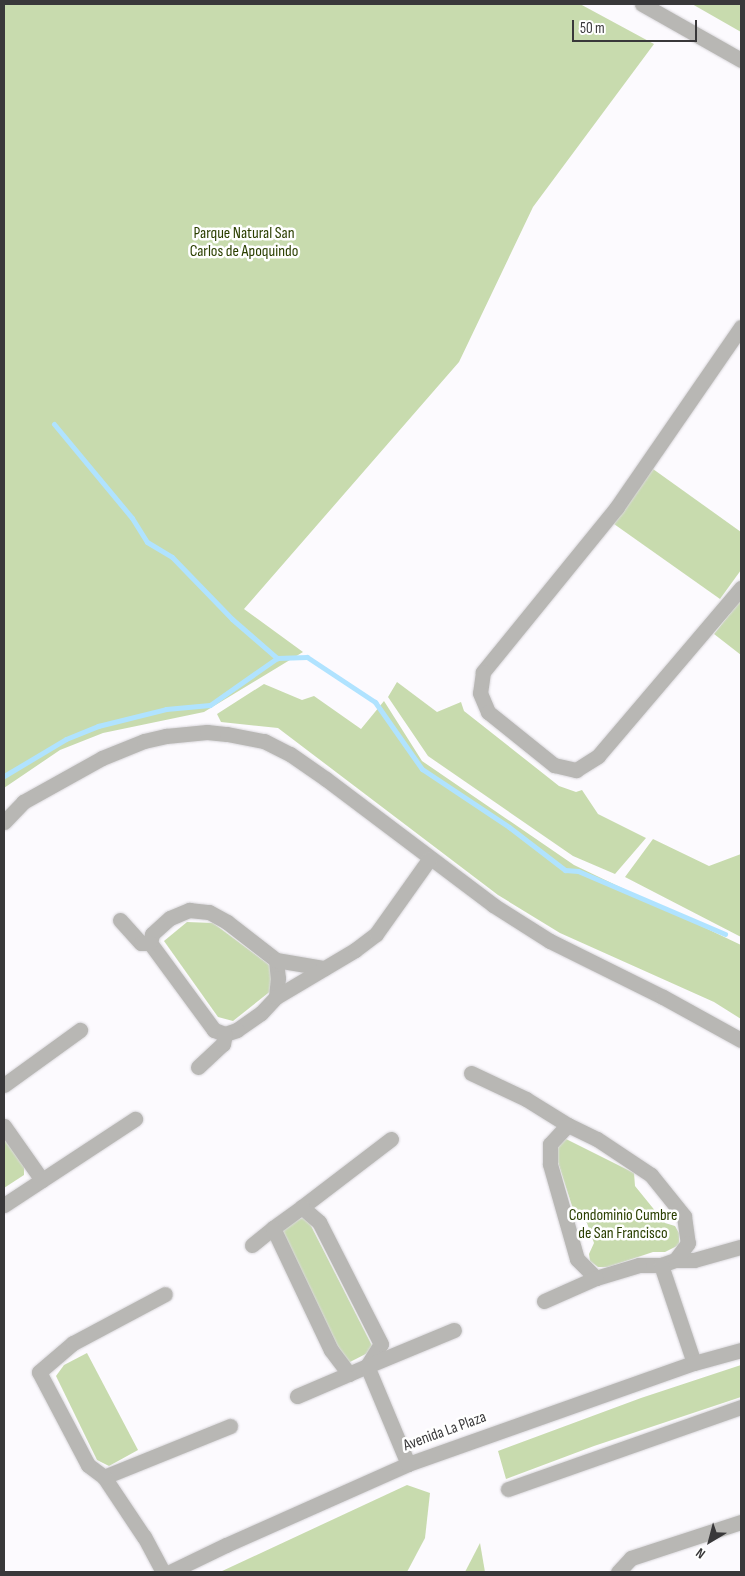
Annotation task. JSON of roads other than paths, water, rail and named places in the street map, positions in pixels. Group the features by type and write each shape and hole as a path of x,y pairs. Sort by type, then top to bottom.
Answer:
{"street":[{"path":"642,4 741,60"},
{"path":"741,327 617,508 484,672 480,693 488,712 554,764 576,770 598,756 741,588"},
{"path":"4,822 23,802 122,748 166,736 188,733 226,734 264,741 290,754 326,779 493,905 550,941 663,997 741,1040"},
{"path":"324,968 276,960 227,922 209,912 199,910 189,910 170,918 152,934 150,943 214,1030 225,1034 237,1030 261,1013 276,998 355,950 376,934 430,858"},
{"path":"120,920 141,943 150,943"},
{"path":"276,960 278,978 276,998"},
{"path":"4,1085 80,1030"},
{"path":"198,1067 223,1044 225,1034"},
{"path":"471,1073 526,1099 568,1125 597,1139 651,1175 684,1216 688,1242 668,1262"},
{"path":"4,1204 135,1119"},
{"path":"568,1125 550,1144 550,1164 577,1259 596,1278"},
{"path":"4,1126 42,1180"},
{"path":"252,1245 391,1139"},
{"path":"302,1207 319,1222 381,1344 367,1366"},
{"path":"273,1228 331,1350 350,1374"},
{"path":"544,1301 596,1278 639,1265 694,1260 740,1247"},
{"path":"668,1262 694,1363"},
{"path":"163,1572 144,1537 104,1477 88,1465 39,1372 73,1343 165,1294"},
{"path":"297,1396 454,1330"},
{"name":"Avenida La Plaza","path":"170,1572 408,1464 694,1363 741,1350"},
{"path":"367,1366 408,1464"},
{"path":"508,1489 741,1407"},
{"path":"104,1477 230,1426"},
{"path":"618,1572 632,1558 741,1522"}],"waterway":[{"path":"54,424 132,518 147,542 172,557 232,619 277,658"},
{"path":"4,776 66,739 98,726 166,709 210,705 277,658 307,657 375,702 422,769 509,827 565,870 578,871 725,934"}],"park label":[{"name":"Parque Natural San Carlos de Apoquindo","path":"244,243"},
{"name":"Condominio Cumbre de San Francisco","path":"623,1225"}]}
